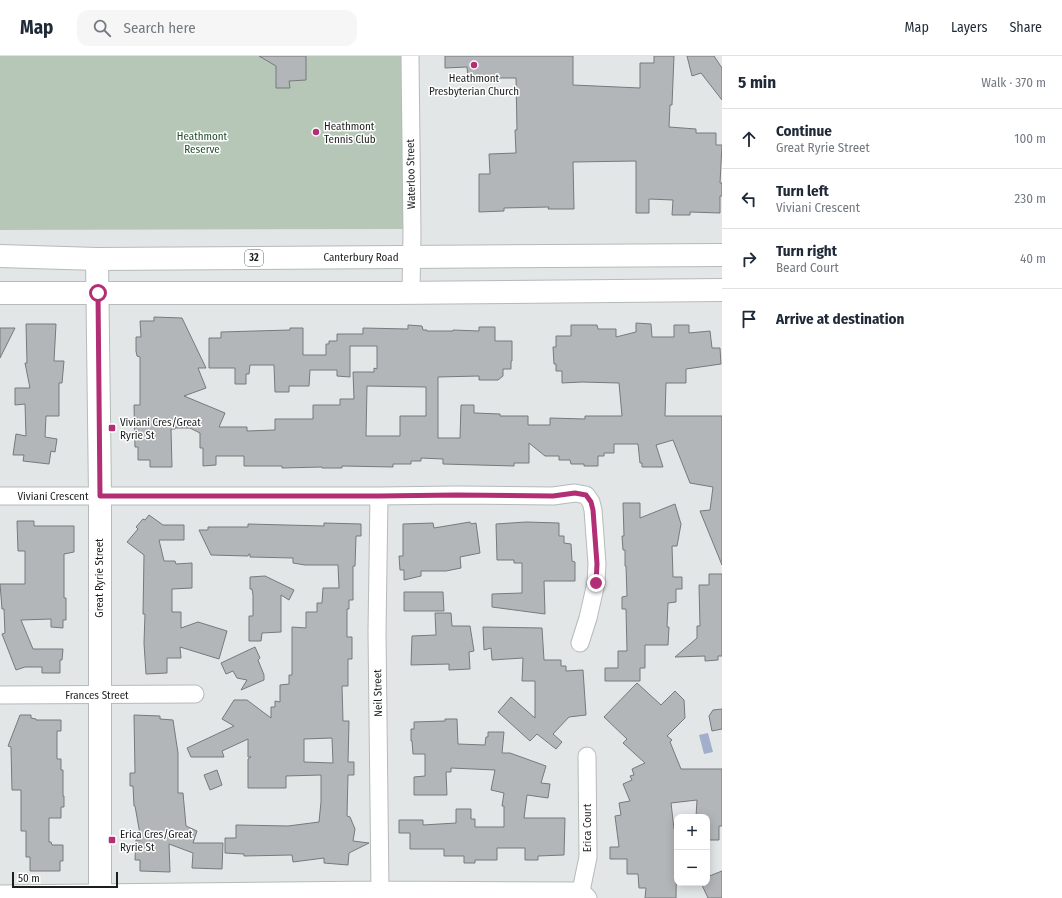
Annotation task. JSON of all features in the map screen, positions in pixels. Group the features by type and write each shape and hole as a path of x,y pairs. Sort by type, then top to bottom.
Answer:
{"main road":[{"name":"Canterbury Road","path":"0,256 97,259 722,255"},
{"name":"Great Ryrie Street","path":"97,259 100,496 100,895"},
{"path":"0,293 411,293 722,290"}],"street":[{"name":"Waterloo Street","path":"410,56 412,233 411,293"},
{"name":"Viviani Crescent","path":"0,496 553,496 575,493 586,495 591,502 593,510 597,564 592,600 580,643"},
{"name":"Neil Street","path":"379,496 378,639 380,890"},
{"name":"Frances Street","path":"0,695 195,694"},
{"name":"Erica Court","path":"585,894 588,857 587,756"},
{"path":"0,894 100,895 380,890 585,894"}],"green space":[{"name":"Heathmont Reserve","path":"0,56 402,56 404,229 0,230"}],"water":[{"path":"708,733 713,752 704,754 699,735"}],"building":[{"path":"259,56 306,56 306,80 289,81 290,88 276,88 276,66"},
{"path":"445,56 573,56 573,85 640,88 640,63 654,63 654,56 674,56 672,105 670,105 669,127 696,129 696,133 716,133 716,145 722,145 720,183 722,183 722,196 720,196 720,213 690,212 690,215 672,215 673,200 649,199 649,213 636,213 636,161 573,162 574,209 548,209 549,207 504,208 504,211 479,212 479,174 490,174 489,154 516,153 516,78 468,78 467,67 445,68"},
{"path":"687,56 714,56 722,68 722,100 701,73 692,76"},
{"path":"154,317 182,318 206,368 198,368 206,388 184,396 225,413 219,427 247,427 247,431 275,430 275,419 313,419 313,405 340,405 340,399 354,399 353,372 374,372 374,368 377,369 377,346 350,346 350,377 337,376 337,370 310,370 309,386 289,386 289,392 275,392 274,365 250,365 249,374 246,374 246,384 235,384 235,368 209,368 209,338 221,338 221,332 290,330 290,328 303,328 303,355 326,355 326,344 329,344 329,341 337,341 337,334 363,334 363,328 408,329 408,325 422,326 423,330 427,331 479,331 479,327 495,327 495,341 512,341 511,369 503,369 503,376 498,380 479,380 479,376 438,377 438,438 460,438 461,405 474,405 474,413 500,414 500,416 528,416 528,425 550,425 550,418 585,419 585,416 622,416 619,383 562,383 562,371 556,371 556,364 554,364 553,347 556,347 556,336 571,336 571,325 597,325 598,329 616,329 616,337 636,332 636,323 651,324 652,337 674,337 674,325 689,325 689,333 710,331 712,348 720,348 721,364 686,369 686,383 666,383 665,416 722,416 722,565 700,511 710,510 713,487 690,483 673,440 656,445 663,467 642,467 642,463 640,463 638,444 614,444 614,453 604,453 604,456 598,456 598,466 584,466 584,464 571,464 570,460 559,460 559,456 545,456 529,443 529,463 514,463 514,466 443,464 443,459 421,458 421,461 411,461 411,464 393,464 393,467 342,466 342,468 282,468 282,466 244,466 244,456 216,456 216,465 203,466 203,448 200,448 200,433 190,428 175,428 171,429 172,467 150,467 150,460 138,460 138,447 135,447 134,405 140,405 140,357 137,356 136,351 136,337 141,337 140,321 154,321","holes":["367,386 426,387 426,416 400,416 400,436 366,436"]},
{"path":"26,324 56,324 54,361 64,361 62,383 59,383 59,416 46,416 45,437 57,439 55,452 51,451 49,464 23,461 24,455 13,455 16,434 26,436 25,404 15,405 15,388 30,388 25,363 27,363"},
{"path":"0,328 15,328 0,358"},
{"path":"623,503 640,503 640,518 675,504 681,524 677,546 672,546 673,577 682,577 682,589 676,589 676,602 668,603 668,645 645,645 645,668 640,668 640,681 605,681 605,668 618,668 618,651 627,651 626,609 622,609 622,597 627,596 625,550 623,550 622,536 624,536"},
{"path":"149,515 163,525 184,525 184,540 159,540 164,561 175,561 176,564 192,563 192,588 172,589 172,612 181,612 181,628 198,622 227,631 219,659 180,647 181,658 167,658 167,673 146,674 144,643 145,614 143,614 144,555 127,542 138,529 136,527"},
{"path":"17,521 34,521 34,526 74,526 74,552 64,554 64,598 66,598 66,620 63,620 63,628 51,627 51,619 21,620 33,649 63,649 62,660 60,660 60,673 42,673 42,667 25,667 16,670 2,634 5,633 4,609 2,609 0,584 25,584 25,551 18,551"},
{"path":"470,522 471,524 476,523 480,553 460,557 461,568 446,571 421,571 421,576 404,580 404,570 400,570 399,556 403,556 403,524 433,523 434,528"},
{"path":"526,522 559,523 559,536 564,536 564,543 571,544 572,561 575,562 575,581 544,581 545,614 492,607 492,594 522,593 522,563 514,563 514,560 497,560 496,524"},
{"path":"324,523 361,524 361,536 356,536 355,566 353,566 353,600 349,600 349,609 347,609 347,637 352,637 352,659 348,659 348,686 342,686 343,721 349,721 348,762 354,762 354,775 348,775 347,816 350,817 355,829 353,841 369,843 349,853 348,865 324,863 324,858 293,862 292,855 244,856 244,854 225,853 225,838 236,838 236,825 288,826 319,822 321,775 286,776 286,788 248,788 248,759 251,757 248,757 248,739 222,751 224,757 191,757 187,748 234,726 222,719 234,700 247,700 271,718 271,707 275,707 275,701 280,702 280,685 289,684 289,675 292,675 292,627 306,628 306,612 317,612 317,603 322,603 323,588 339,588 338,565 305,565 293,563 293,558 250,557 250,554 248,556 211,555 199,530 208,530 208,527 248,527 248,524 324,526","holes":["332,738 333,763 304,762 304,739"]},
{"path":"709,574 722,574 722,656 718,656 718,660 705,661 705,656 675,657 697,638 697,626 700,626 699,585 709,585"},
{"path":"265,576 294,590 289,600 281,595 281,632 262,633 261,641 249,641 249,616 253,616 253,595 252,589 250,589 250,577"},
{"path":"404,592 443,592 444,611 404,611"},
{"path":"435,613 451,613 452,626 470,626 474,651 469,652 470,669 449,670 449,664 411,665 412,636 436,635"},
{"path":"483,627 542,628 544,660 561,660 561,666 566,666 566,671 583,670 586,715 569,717 553,734 562,742 556,749 537,734 530,741 498,712 511,697 535,718 535,681 522,681 523,658 492,660 491,648 484,650"},
{"path":"255,647 260,658 258,660 264,675 264,680 241,690 247,680 237,678 233,671 226,674 221,663"},
{"path":"637,683 661,705 675,691 684,700 685,718 667,736 672,740 670,742 681,769 722,769 722,826 719,826 719,840 710,840 710,814 696,814 697,800 671,803 674,829 674,886 676,886 676,898 645,898 646,888 639,888 638,874 627,874 627,859 610,859 610,847 619,847 615,816 621,815 619,803 630,801 623,784 632,780 630,776 634,775 632,769 645,763 623,743 627,739 604,717"},
{"path":"722,709 722,729 712,731 709,716 713,710"},
{"path":"20,715 31,715 31,718 36,720 61,720 61,731 57,731 57,759 61,759 61,770 63,770 64,807 61,807 61,818 49,818 49,842 51,842 52,845 63,845 63,861 60,861 60,871 30,871 30,857 26,857 26,831 21,831 21,790 12,790 11,747 8,746"},
{"path":"134,715 160,716 160,719 173,720 178,753 178,793 183,793 186,826 197,831 193,843 223,843 222,869 192,868 193,853 169,844 170,872 140,871 140,860 135,860 136,840 141,840 134,806 133,786 130,786 130,773 135,773"},
{"path":"445,719 457,719 458,744 485,745 488,732 504,732 502,753 510,753 546,766 541,783 550,784 548,798 527,795 524,818 565,818 564,855 538,856 538,860 525,860 525,848 497,848 497,860 475,860 475,863 464,863 464,856 444,856 444,849 410,849 410,833 399,833 399,820 423,820 423,825 456,823 456,809 471,809 471,819 475,819 475,827 504,827 504,806 502,806 504,793 491,790 495,770 451,768 451,772 446,772 447,795 414,795 414,777 425,776 425,754 413,754 411,729 414,729 414,722 445,721"},
{"path":"217,770 222,785 210,790 204,775"},
{"path":"722,871 722,898 708,898 702,886 710,886 710,876"}],"place":[{"name":"Heathmont Presbyterian Church","path":"474,65"},
{"name":"Heathmont Tennis Club","path":"316,132"},
{"name":"Viviani Cres/Great Ryrie St","path":"112,428"},
{"name":"Erica Cres/Great Ryrie St","path":"112,840"}],"route":[{"path":"98,293 100,496 553,496 575,493 581,494 586,495 591,502 593,510 597,564 596,583"}]}
